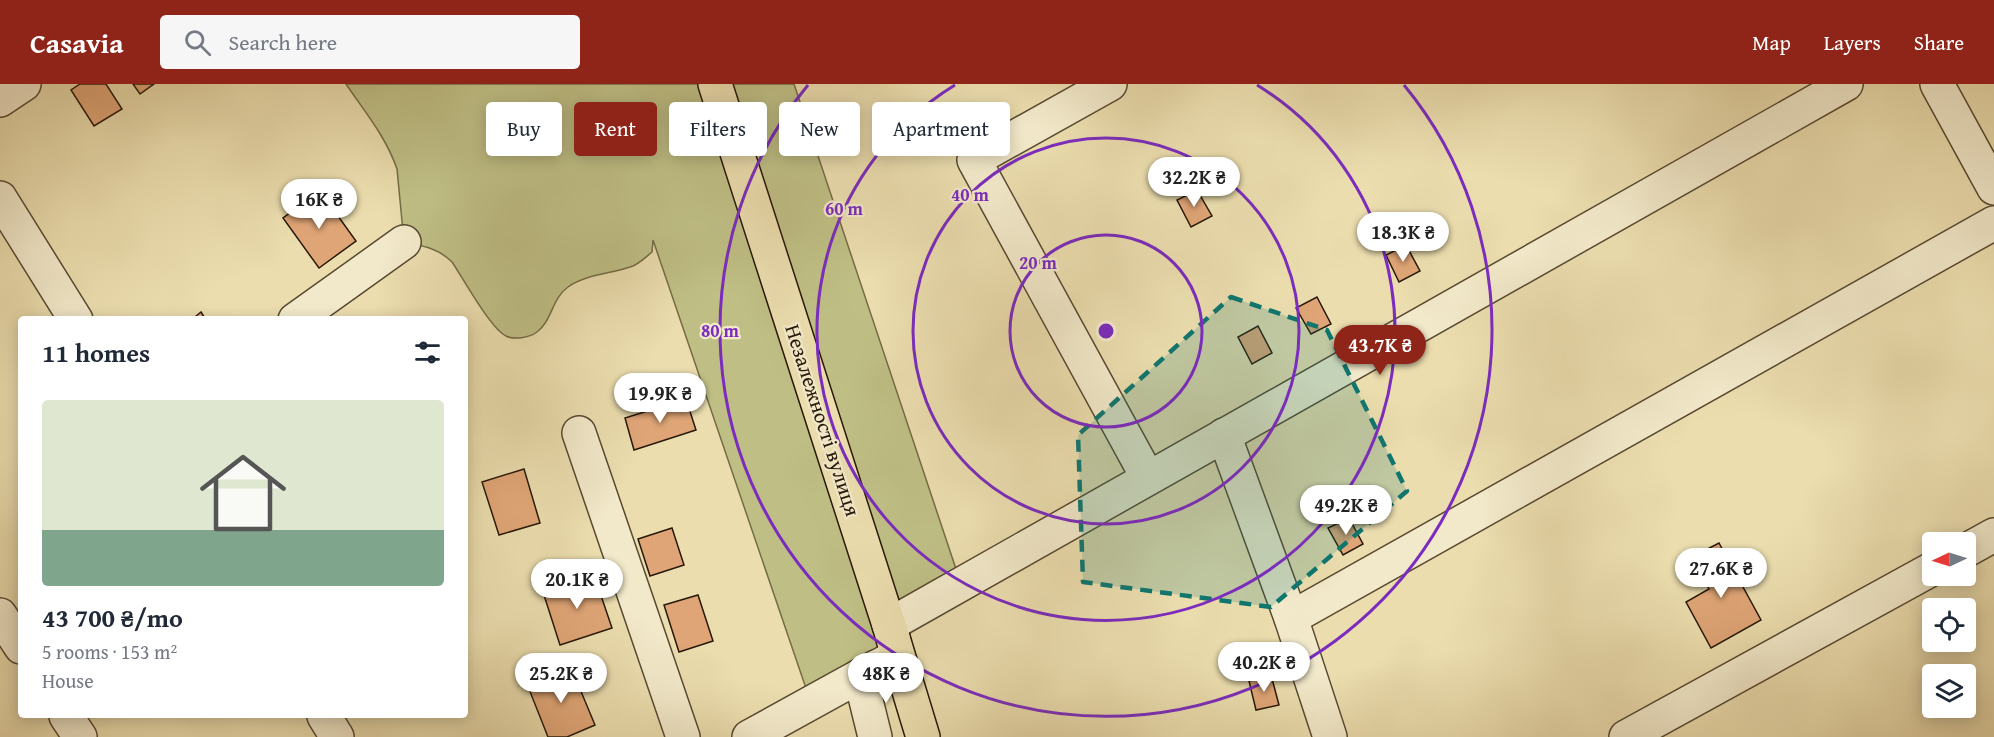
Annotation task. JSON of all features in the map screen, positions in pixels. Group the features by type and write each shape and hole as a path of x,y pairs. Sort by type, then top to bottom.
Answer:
{"main road":[{"path":"897,656 922,737"}],"street":[{"path":"0,100 24,84"},
{"name":"Незалежності вулиця","path":"715,84 897,656"},
{"path":"1110,84 974,160 1148,478"},
{"path":"889,625 1846,84"},
{"path":"1937,84 1994,188"},
{"path":"0,198 74,316"},
{"path":"1291,618 1994,223"},
{"path":"301,316 404,242"},
{"path":"579,433 683,737"},
{"path":"1224,435 1291,618 1330,737"},
{"path":"1976,545 1994,535"},
{"path":"1626,737 1922,574"},
{"path":"0,615 13,645"},
{"path":"749,737 897,656"},
{"path":"860,676 875,737"},
{"path":"67,718 80,737"},
{"path":"325,718 337,737"}],"highlighted area":[{"path":"1231,297 1327,330 1407,491 1271,607 1083,582 1078,435"}],"green space":[{"path":"346,84 794,84 800,102 779,102 779,156 818,156 961,584 889,624 897,656 811,703 653,240 652,252 636,265 583,279 568,287 537,332 522,338 506,336 492,323 447,257 424,246 404,242 397,169 381,135"}],"building":[{"path":"80,84 106,84 122,109 94,126 71,90"},
{"path":"133,84 154,84 140,94"},
{"path":"1197,190 1212,216 1191,227 1177,200"},
{"path":"320,191 356,241 319,268 283,218"},
{"path":"1406,245 1420,271 1399,282 1386,255"},
{"path":"1317,297 1331,324 1311,334 1296,308"},
{"path":"1258,326 1272,353 1252,364 1238,337"},
{"path":"686,399 696,430 634,450 625,418"},
{"path":"524,469 540,523 499,535 482,482"},
{"path":"1349,518 1363,544 1343,555 1328,528"},
{"path":"672,528 684,565 650,576 638,539"},
{"path":"1719,543 1761,620 1711,648 1686,602 1709,589 1692,557"},
{"path":"594,575 612,628 560,645 543,592"},
{"path":"698,595 713,641 679,652 664,605"},
{"path":"570,665 595,725 567,737 548,737 527,684"},
{"path":"1271,675 1279,705 1256,710 1249,681"}]}
